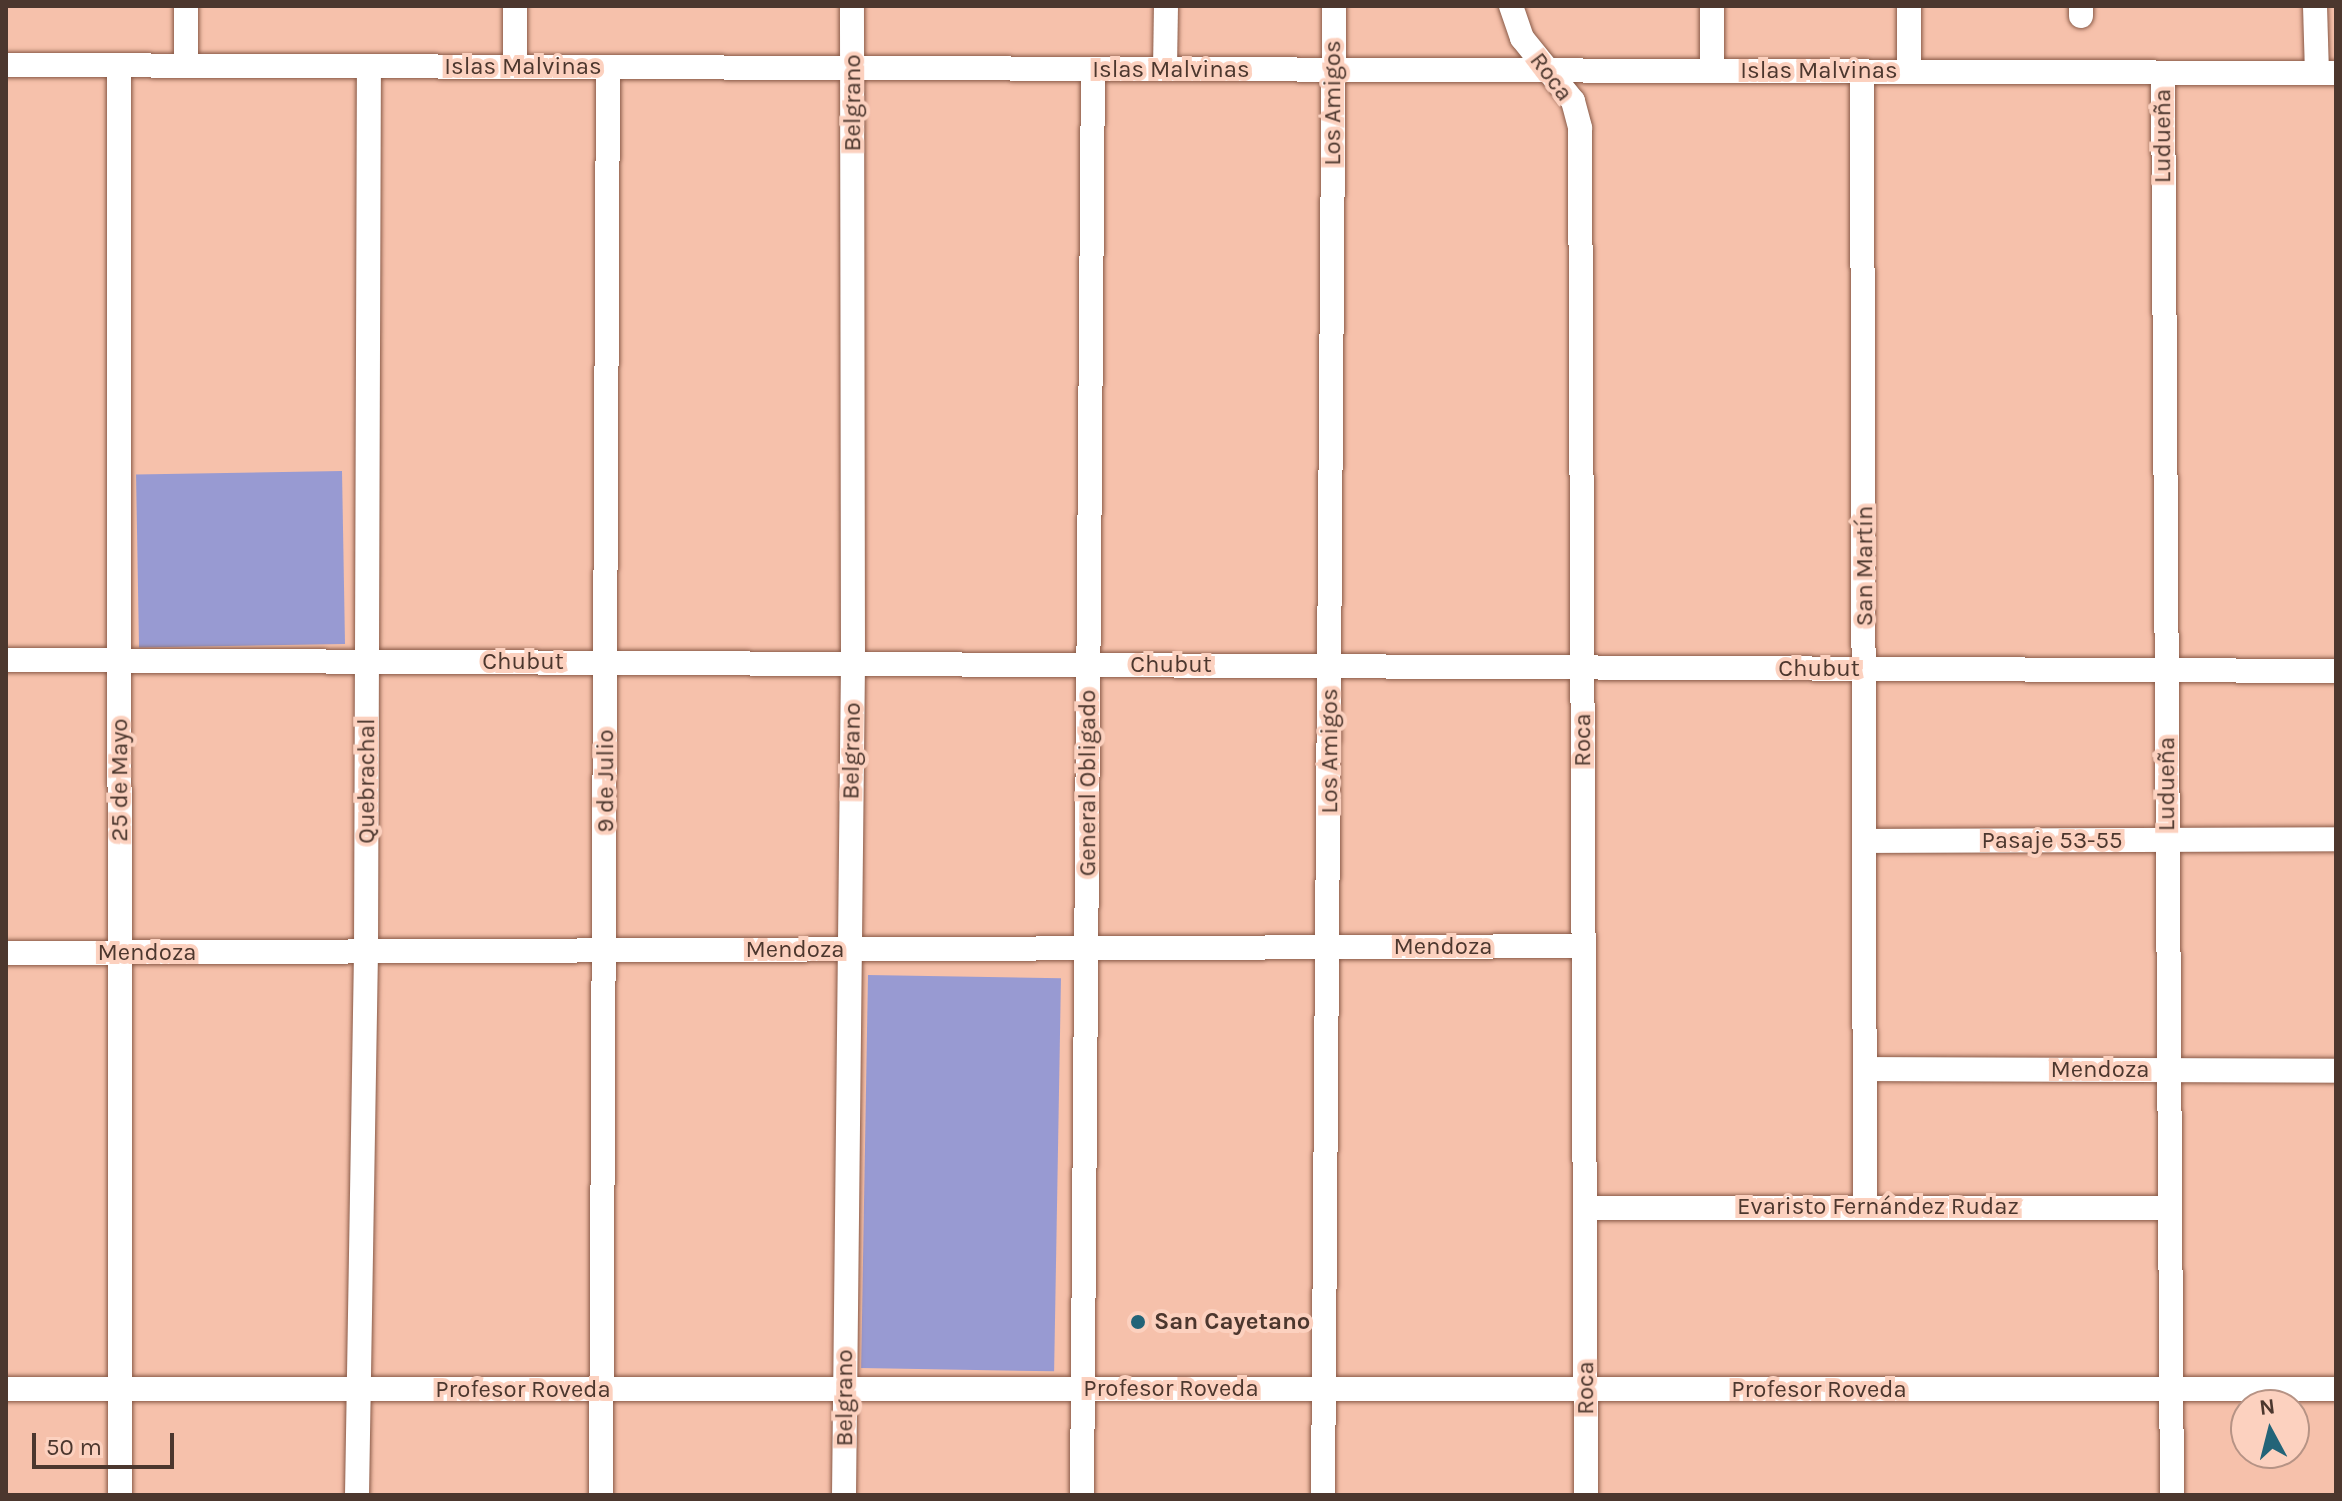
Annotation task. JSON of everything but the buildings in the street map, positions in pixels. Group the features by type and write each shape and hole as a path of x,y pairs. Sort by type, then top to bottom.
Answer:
{"street":[{"path":"186,6 186,66"},
{"path":"515,6 515,67"},
{"name":"Belgrano","path":"844,1495 847,950 853,663 852,6"},
{"path":"1165,69 1166,6"},
{"name":"Los Amigos","path":"1323,1495 1334,6"},
{"name":"Roca","path":"1511,6 1522,38 1573,101 1580,128 1586,1495"},
{"path":"1712,6 1712,70"},
{"path":"1909,6 1909,71"},
{"path":"2315,6 2326,73"},
{"name":"Islas Malvinas","path":"6,65 2326,73"},
{"name":"25 de Mayo","path":"119,65 120,1495"},
{"name":"Quebrachal","path":"357,1495 366,952 369,66"},
{"name":"9 de Julio","path":"601,1495 608,67"},
{"name":"General Obligado","path":"1082,1495 1093,70"},
{"name":"San Martín","path":"1862,71 1865,1206"},
{"name":"Ludueña","path":"2163,74 2172,1495"},
{"name":"Chubut","path":"6,660 1331,665 1582,670 2336,671"},
{"name":"Pasaje 53-55","path":"1865,841 2336,839"},
{"name":"Mendoza","path":"6,953 1584,946"},
{"name":"Mendoza","path":"1865,1069 2336,1071"},
{"name":"Evaristo Fernández Rudaz","path":"1585,1208 2170,1208"},
{"name":"Profesor Roveda","path":"6,1389 2336,1389"}],"shaded area":[{"path":"342,471 345,644 139,648 136,475"},
{"path":"868,975 1061,978 1054,1371 861,1368"}],"place":[{"name":"San Cayetano","path":"1138,1322"}]}
